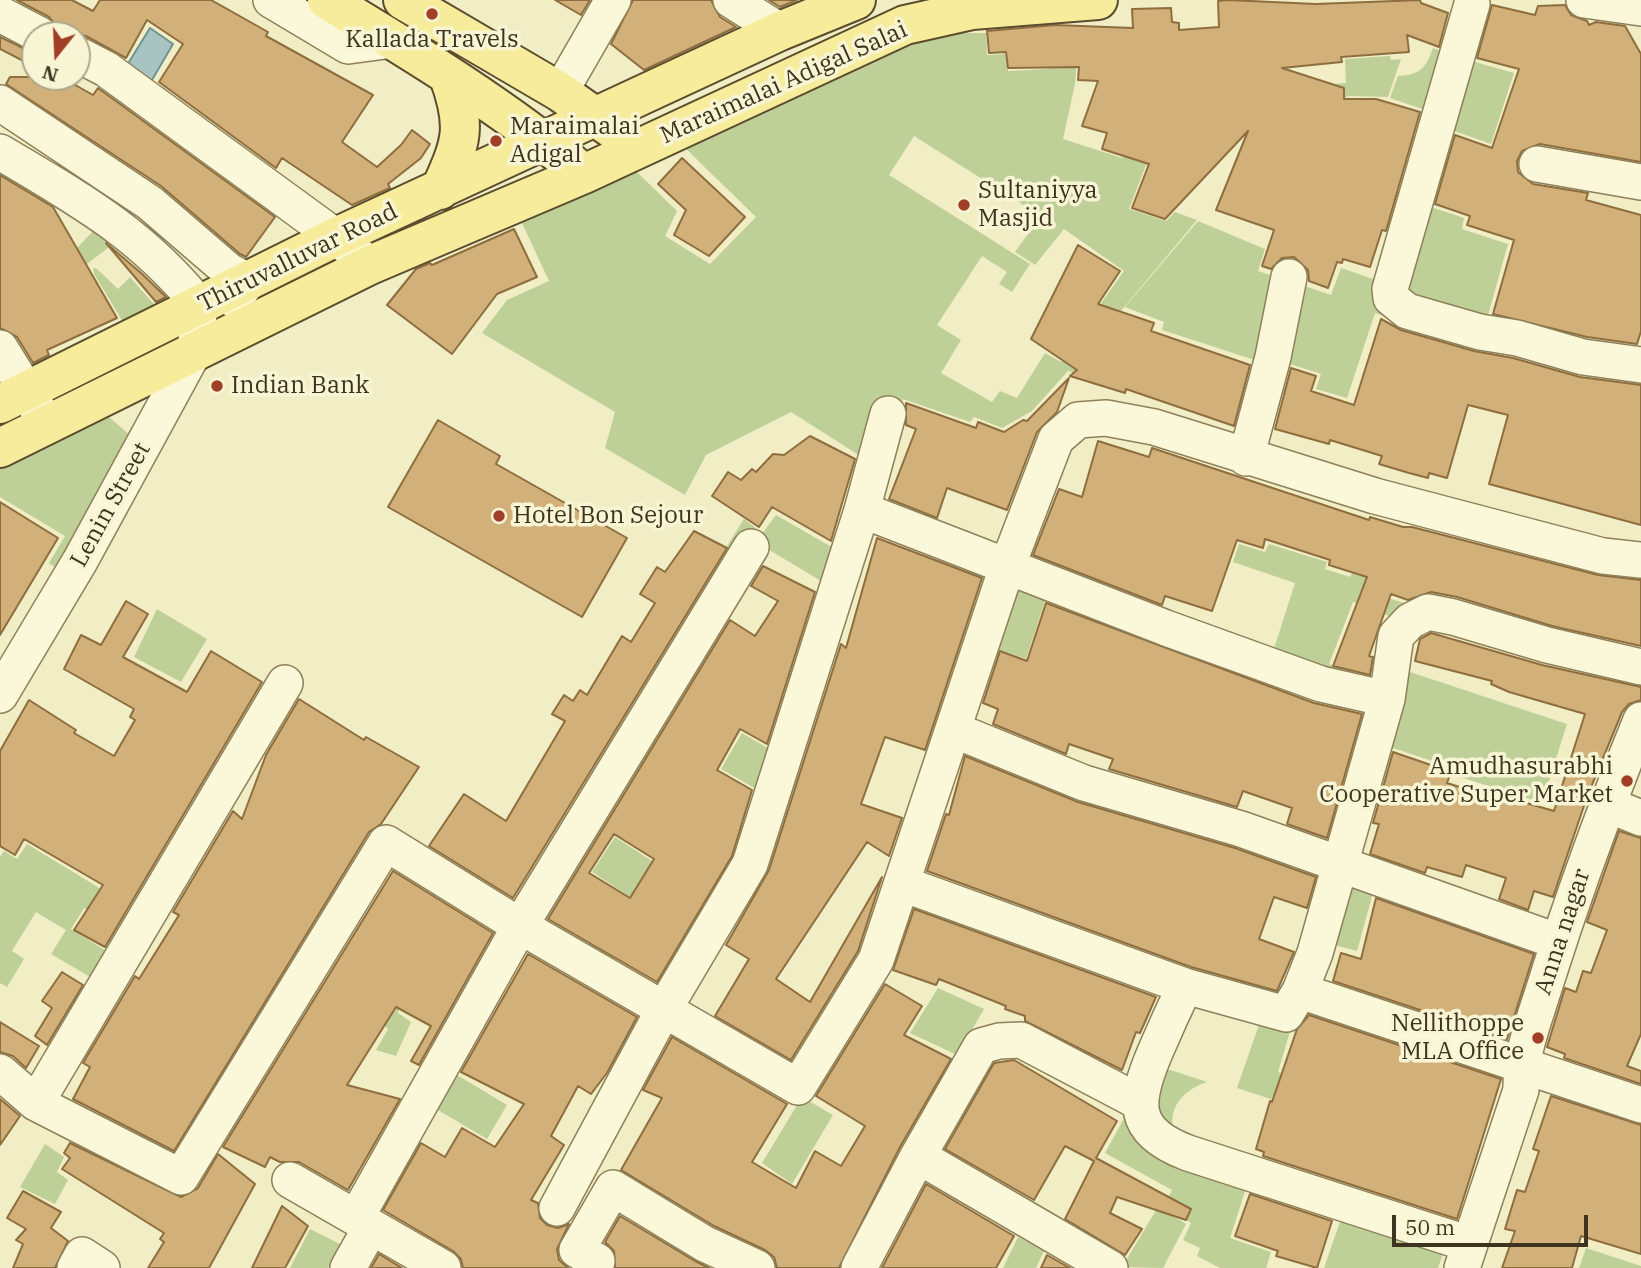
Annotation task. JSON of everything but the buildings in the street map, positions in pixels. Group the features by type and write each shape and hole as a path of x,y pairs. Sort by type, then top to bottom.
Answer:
{"main road":[{"path":"327,0 393,40 546,142 584,174"},
{"name":"Maraimalai Adigal Salai","path":"599,117 780,31 856,0"},
{"name":"Maraimalai Adigal Salai","path":"584,174 905,25 972,10 1098,0"},
{"name":"Maraimalai Adigal Salai","path":"413,3 599,117 637,149"},
{"path":"440,190 455,158 461,133 461,111 449,77"},
{"name":"Thiruvalluvar Road","path":"13,397 337,237 599,117"},
{"name":"Thiruvalluvar Road","path":"0,448 195,349 370,265 584,174"}],"street":[{"path":"271,0 348,46 393,40"},
{"path":"560,92 613,0"},
{"path":"731,0 780,31"},
{"path":"1584,0 1641,8"},
{"path":"1472,4 1391,289 1391,298 1407,310 1480,332 1517,338 1583,357 1641,365"},
{"path":"0,14 21,25"},
{"path":"91,61 106,69 337,237 370,265"},
{"path":"0,103 150,203 229,271 248,281 195,349"},
{"path":"0,152 107,217 141,242 200,306"},
{"path":"1536,164 1641,182"},
{"path":"1246,458 1273,357 1289,277"},
{"name":"Lenin Street","path":"0,695 80,561 195,349 200,306"},
{"path":"0,348 13,397 47,424"},
{"path":"557,1208 664,1009 750,864 862,510 888,414"},
{"path":"0,1072 36,1103 181,1177 386,843 520,926 798,1087 876,960 1007,567 1056,439 1078,420 1105,418 1154,427 1246,458 1389,500 1602,556 1641,560"},
{"path":"862,510 1321,684 1387,699"},
{"path":"348,1268 363,1222 520,926 751,547"},
{"path":"903,884 1185,986 1286,1014 1300,991 1315,953 1387,699 1396,636 1410,621 1428,612 1641,667"},
{"path":"36,1103 285,683"},
{"name":"Anna nagar","path":"1466,1256 1521,1090 1520,1065 1559,942 1606,804 1641,720"},
{"path":"954,730 1084,783 1241,829 1559,942"},
{"path":"1606,804 1641,818"},
{"path":"1185,986 1142,1080 1139,1102 1147,1125 1159,1139 1171,1147 1466,1256"},
{"path":"1300,991 1641,1105"},
{"path":"859,1268 918,1156 981,1046 999,1041 1021,1040 1139,1102"},
{"path":"918,1156 1110,1268"},
{"path":"290,1180 443,1268"},
{"path":"597,1261 577,1250 613,1188 705,1244 757,1268"}],"green space":[{"path":"951,28 966,33 986,33 987,55 1005,54 1008,71 1048,69 1046,28 1078,45 1075,84 1063,139 1122,158 1128,139 1137,142 1151,167 1146,165 1129,209 1166,221 1175,212 1197,220 1121,311 1113,308 1103,338 1082,330 1124,271 1064,229 1035,265 1015,252 1041,216 914,136 889,175 1030,264 1012,292 999,284 1007,272 982,256 937,325 961,340 941,373 992,402 1000,391 1017,398 1045,353 1061,362 1082,332 1084,376 1068,371 1032,411 1002,428 974,417 970,422 903,399 898,412 865,459 791,412 706,455 685,495 605,448 615,412 482,333 507,300 549,281 522,223 637,172 677,211 665,236 710,264 756,217 680,143 883,46"},
{"path":"1433,48 1454,56 1437,114 1390,98 1398,76 1412,74 1421,69 1428,61"},
{"path":"1390,56 1391,60 1401,59 1388,97 1349,96 1311,111 1309,86 1346,83 1345,59"},
{"path":"1461,58 1514,73 1491,144 1443,127"},
{"path":"1422,204 1464,218 1462,229 1508,244 1485,326 1410,304 1399,283"},
{"path":"1198,221 1265,249 1258,271 1283,279 1264,363 1162,330 1164,322 1125,307"},
{"path":"95,229 113,244 83,267 76,249"},
{"path":"96,268 118,289 130,277 167,319 123,322 94,274 93,269"},
{"path":"1341,268 1385,283 1399,321 1375,313 1347,398 1316,389 1321,374 1278,360 1296,283 1331,295"},
{"path":"94,404 131,436 70,578 49,563 65,536 0,497 0,449"},
{"path":"776,515 842,553 831,587 756,542"},
{"path":"744,519 757,529 741,556 727,546"},
{"path":"1239,544 1265,552 1269,544 1327,562 1325,569 1350,577 1353,571 1382,580 1378,595 1408,604 1402,621 1353,602 1329,664 1354,674 1270,661 1295,583 1233,562"},
{"path":"1007,585 1046,598 1026,659 987,645"},
{"path":"157,609 207,639 181,682 134,657"},
{"path":"1404,670 1567,724 1542,803 1460,777 1462,771 1378,743"},
{"path":"742,733 778,754 765,794 721,769"},
{"path":"615,837 652,861 634,890 658,905 607,966 580,949 591,943 633,899 592,872"},
{"path":"27,844 106,892 93,913 84,908 71,929 108,952 92,978 51,954 66,930 36,912 12,951 24,959 7,987 0,983 0,857 4,851 17,859"},
{"path":"1341,883 1373,893 1357,951 1324,942"},
{"path":"938,988 984,1009 957,1055 910,1033"},
{"path":"401,1001 398,1013 411,1022 396,1056 376,1050 388,1029 379,1021"},
{"path":"1261,1019 1291,1028 1278,1072 1314,1083 1304,1110 1237,1088"},
{"path":"1161,1067 1207,1082 1191,1089 1180,1100 1173,1113 1173,1130 1165,1135 1149,1083"},
{"path":"447,1069 507,1105 487,1139 426,1103"},
{"path":"802,1097 833,1115 792,1184 762,1163"},
{"path":"1128,1111 1249,1179 1230,1238 1271,1252 1266,1268 1220,1268 1197,1256 1200,1248 1183,1240 1191,1223 1164,1206 1172,1190 1105,1153"},
{"path":"45,1144 64,1157 57,1172 68,1180 55,1204 20,1187"},
{"path":"1158,1207 1186,1224 1163,1268 1122,1267"},
{"path":"1341,1219 1443,1253 1438,1268 1324,1268"},
{"path":"310,1229 342,1245 328,1268 290,1268"},
{"path":"1018,1237 1044,1251 1036,1268 1003,1268"},
{"path":"1586,1248 1641,1266 1641,1268 1579,1268"}],"water":[{"path":"150,28 173,44 145,92 121,75"}],"place":[{"name":"Kallada Travels","path":"432,14"},
{"name":"Maraimalai Adigal","path":"496,141"},
{"name":"Sultaniyya Masjid","path":"964,205"},
{"name":"Indian Bank","path":"217,386"},
{"name":"Hotel Bon Sejour","path":"499,516"},
{"name":"Amudhasurabhi Cooperative Super Market","path":"1627,781"},
{"name":"Nellithoppe MLA Office","path":"1538,1038"}]}
